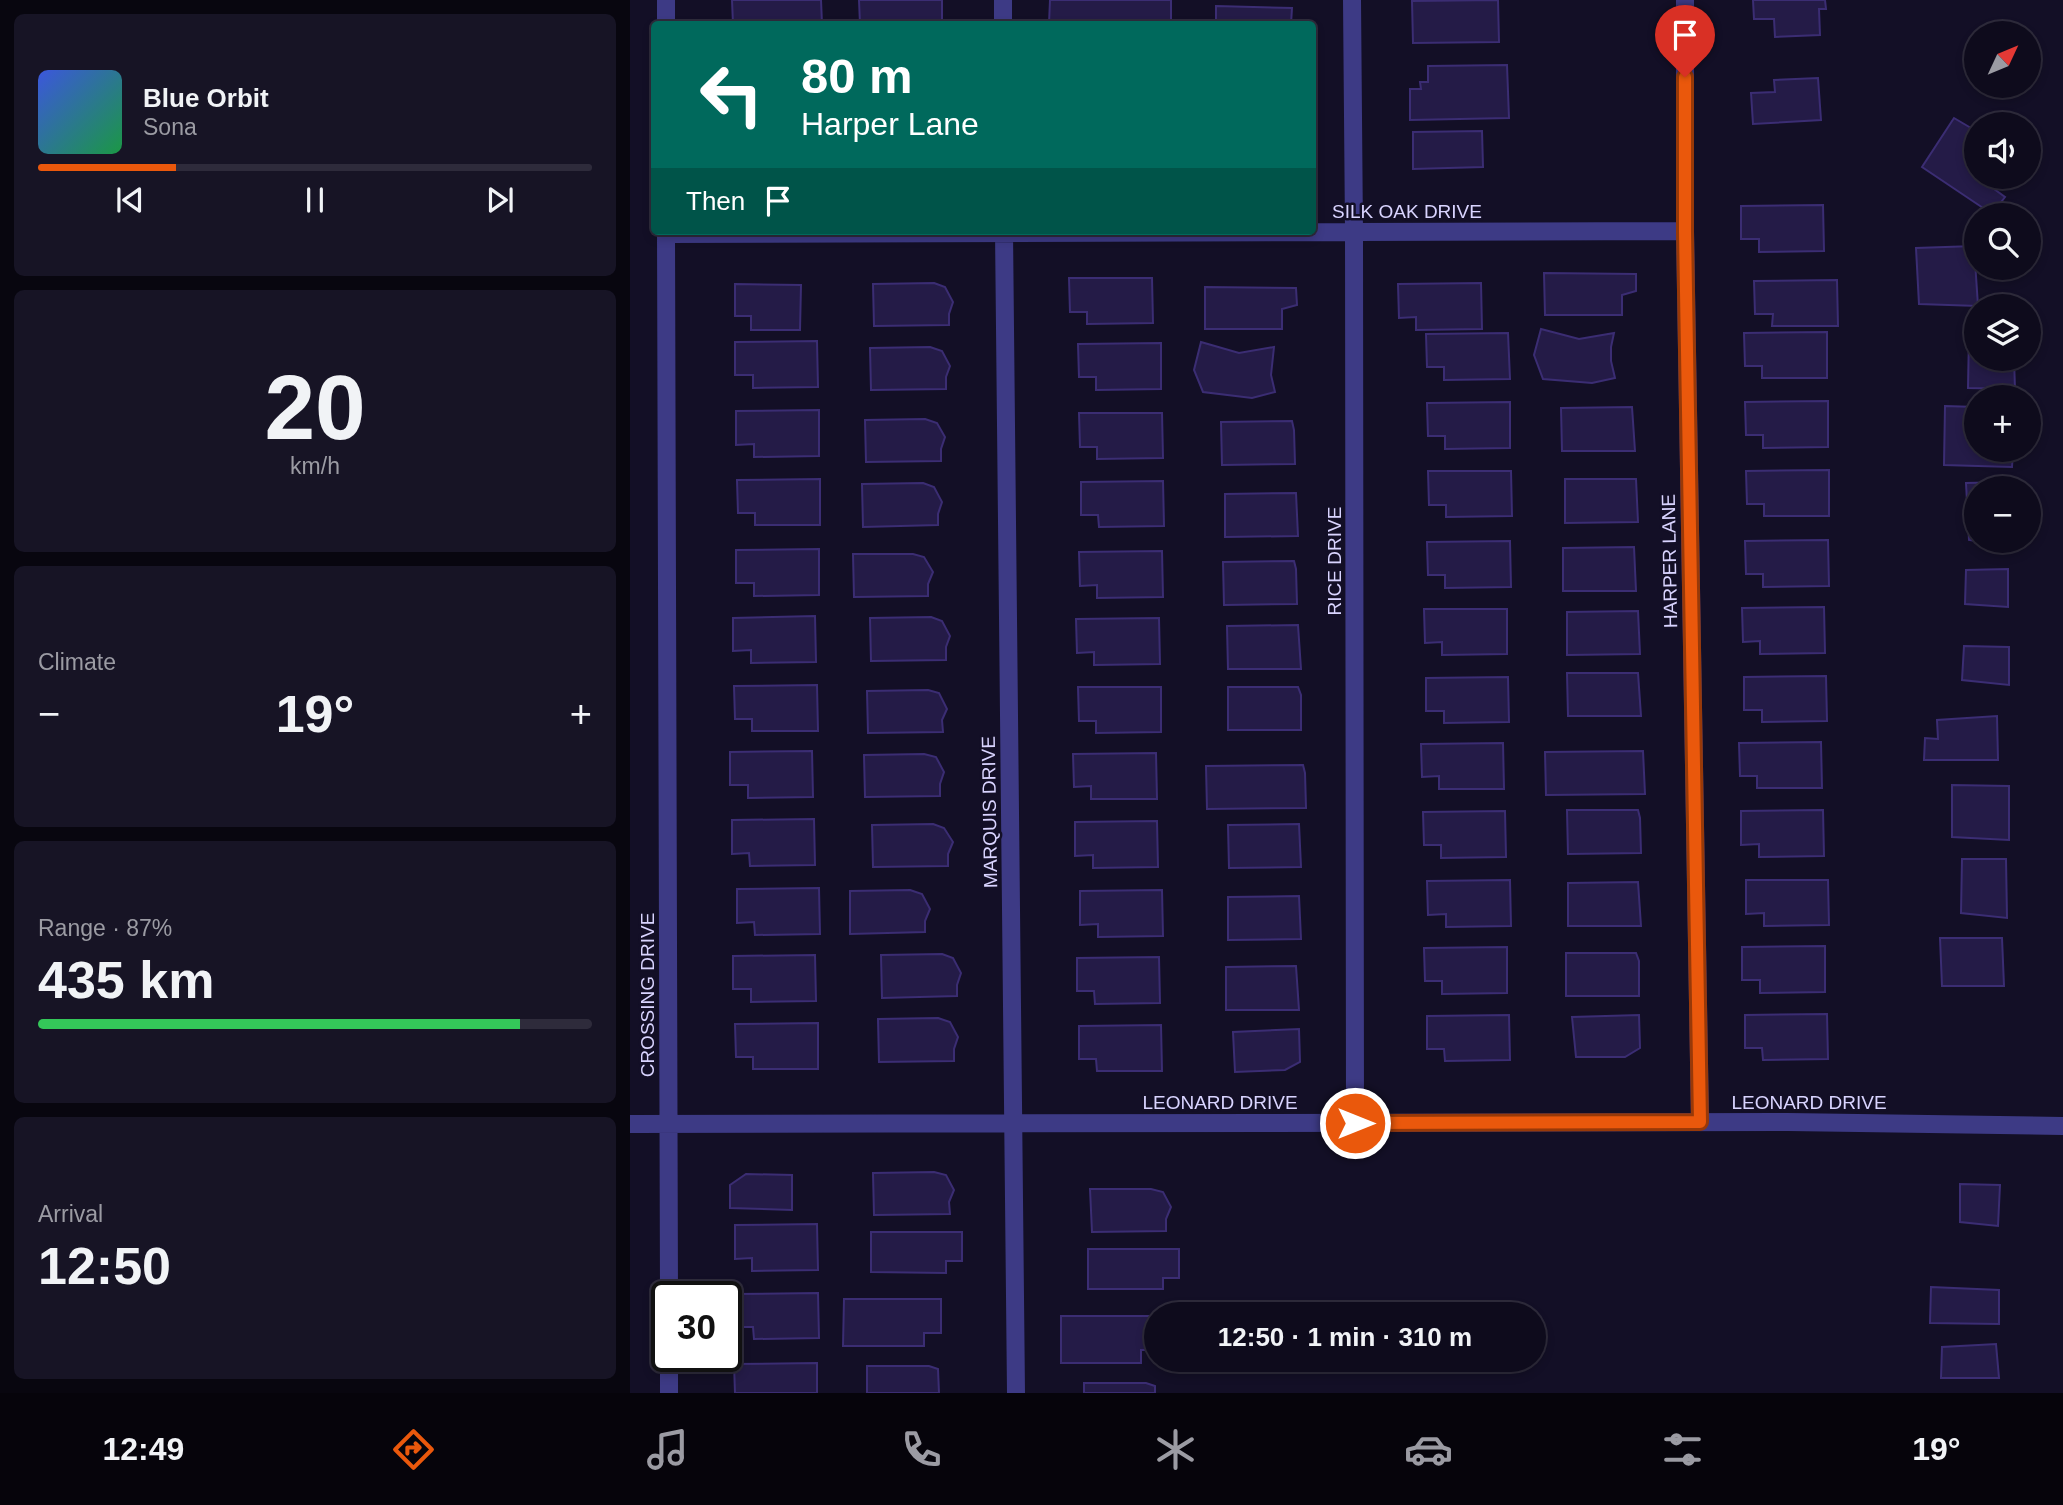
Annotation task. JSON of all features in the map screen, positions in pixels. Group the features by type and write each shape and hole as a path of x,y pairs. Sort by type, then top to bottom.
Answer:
{"street":[{"path":"666,0 666,21"},
{"path":"1003,0 1003,21"},
{"name":"RICE DRIVE","path":"1352,0 1355,1123"},
{"name":"HARPER LANE","path":"1685,0 1685,232 1700,1122"},
{"name":"SILK OAK DRIVE","path":"1316,233 1685,232"},
{"name":"CROSSING DRIVE","path":"666,235 669,1281"},
{"name":"MARQUIS DRIVE","path":"1004,235 1016,1393"},
{"name":"LEONARD DRIVE","path":"630,1125 1700,1122 2063,1126"},
{"path":"669,1372 669,1393"}],"building":[{"path":"732,0 821,0 822,21 733,21"},
{"path":"859,0 942,0 942,21 860,21"},
{"path":"1050,0 1171,0 1171,21 1049,21"},
{"path":"1498,0 1499,42 1413,43 1412,1"},
{"path":"1753,0 1825,0 1826,9 1819,9 1820,35 1775,37 1774,19 1754,19"},
{"path":"1216,6 1292,8 1291,21 1216,21"},
{"path":"1507,65 1509,118 1410,120 1410,89 1421,89 1420,82 1428,82 1428,66"},
{"path":"1818,78 1821,120 1753,124 1751,93 1775,92 1774,80"},
{"path":"1954,118 1964,124 1964,189 1994,189 2005,197 2000,203 1976,203 1922,167"},
{"path":"1482,131 1483,167 1413,169 1413,132"},
{"path":"1823,205 1824,251 1759,252 1759,239 1741,239 1741,206"},
{"path":"1964,246 1964,280 1976,280 1977,294 1964,294 1964,306 1919,304 1916,248"},
{"path":"1544,273 1636,274 1636,291 1622,295 1622,315 1545,315"},
{"path":"1069,278 1152,278 1153,323 1087,324 1087,312 1070,312"},
{"path":"1837,280 1838,326 1772,326 1773,314 1755,314 1754,281"},
{"path":"934,283 945,287 953,302 949,325 874,326 873,284"},
{"path":"1481,283 1482,329 1416,330 1416,317 1399,318 1398,284"},
{"path":"735,284 801,285 800,330 751,330 751,316 735,316"},
{"path":"1205,287 1296,288 1297,305 1282,309 1282,329 1205,329"},
{"path":"1541,329 1579,339 1614,333 1611,361 1615,378 1592,383 1543,379 1534,355"},
{"path":"1827,332 1827,378 1762,378 1762,366 1745,366 1744,333"},
{"path":"1508,333 1510,379 1444,380 1444,367 1427,367 1426,334"},
{"path":"817,341 818,387 753,388 753,375 735,375 735,342"},
{"path":"1201,342 1239,353 1274,347 1271,375 1275,392 1252,398 1203,392 1194,370"},
{"path":"1161,343 1161,389 1096,390 1096,377 1079,377 1078,344"},
{"path":"930,347 942,351 950,366 946,389 871,390 870,348"},
{"path":"1968,371 2014,371 2015,385 1968,385"},
{"path":"1828,401 1828,447 1763,448 1763,435 1746,435 1745,402"},
{"path":"1510,402 1510,448 1445,449 1445,436 1428,436 1427,403"},
{"path":"1945,406 1964,407 1964,462 2012,462 2012,467 1944,465"},
{"path":"1632,407 1635,451 1562,451 1561,408"},
{"path":"819,410 819,456 754,457 754,444 736,445 736,411"},
{"path":"1079,413 1162,413 1163,458 1097,459 1097,447 1080,447"},
{"path":"925,419 937,423 945,437 941,461 866,462 865,420"},
{"path":"1292,421 1295,464 1222,465 1221,422"},
{"path":"1829,470 1829,516 1764,516 1764,504 1747,504 1746,471"},
{"path":"1428,471 1511,471 1512,516 1446,517 1446,505 1429,505"},
{"path":"820,479 820,525 755,525 755,513 738,513 737,480"},
{"path":"1565,479 1636,479 1638,522 1565,523"},
{"path":"1163,481 1164,526 1099,527 1098,515 1081,515 1081,482"},
{"path":"923,483 934,487 942,502 938,525 863,527 862,484"},
{"path":"1296,493 1298,536 1225,537 1225,494"},
{"path":"1828,540 1829,586 1763,587 1763,574 1746,574 1745,541"},
{"path":"1510,541 1511,587 1445,588 1445,575 1428,575 1427,542"},
{"path":"1634,547 1636,591 1563,591 1563,548"},
{"path":"819,549 819,595 754,596 754,583 736,583 736,550"},
{"path":"1162,551 1163,597 1097,598 1097,585 1080,586 1079,552"},
{"path":"853,554 913,554 924,557 933,572 928,584 928,596 854,597"},
{"path":"1294,561 1297,604 1224,605 1223,562"},
{"path":"2008,569 2008,607 1965,604 1966,570"},
{"path":"1824,607 1825,653 1760,654 1760,641 1743,642 1742,608"},
{"path":"1424,609 1507,609 1507,654 1442,655 1442,642 1425,643"},
{"path":"1638,611 1640,654 1567,655 1567,612"},
{"path":"815,616 816,662 751,663 751,650 733,651 733,618"},
{"path":"931,617 942,621 950,636 946,647 946,660 871,661 870,618"},
{"path":"1159,618 1160,664 1094,665 1094,652 1077,653 1076,619"},
{"path":"1298,625 1301,669 1228,669 1227,626"},
{"path":"1964,646 2009,647 2009,685 1962,680"},
{"path":"1567,673 1638,673 1641,716 1568,716"},
{"path":"1826,676 1827,721 1762,722 1762,710 1744,710 1744,677"},
{"path":"1508,677 1509,722 1444,723 1444,711 1426,711 1426,678"},
{"path":"817,685 818,731 752,731 752,719 735,719 734,686"},
{"path":"1078,687 1161,687 1161,732 1096,733 1096,721 1079,721"},
{"path":"1228,687 1298,687 1301,695 1301,730 1228,730"},
{"path":"928,690 939,693 947,709 942,720 943,732 868,733 867,691"},
{"path":"1997,716 1998,760 1924,760 1925,738 1938,739 1937,720"},
{"path":"1821,742 1822,788 1757,788 1757,776 1740,776 1739,743"},
{"path":"1503,743 1504,789 1439,789 1439,776 1422,777 1421,744"},
{"path":"812,751 813,797 748,798 748,785 730,785 730,752"},
{"path":"1643,751 1645,794 1546,795 1545,752"},
{"path":"1156,753 1157,799 1091,799 1091,786 1074,787 1073,754"},
{"path":"924,754 936,757 944,772 940,796 865,797 864,755"},
{"path":"1303,765 1306,808 1207,809 1206,766"},
{"path":"1952,785 2009,786 2009,840 1952,837"},
{"path":"1567,810 1638,810 1641,853 1568,854"},
{"path":"1823,810 1824,856 1759,857 1759,844 1741,845 1741,811"},
{"path":"1505,811 1506,857 1441,858 1441,845 1424,845 1423,812"},
{"path":"814,819 815,865 750,866 749,853 732,854 732,820"},
{"path":"1157,821 1158,867 1093,868 1093,855 1075,856 1075,822"},
{"path":"933,824 944,828 953,842 948,854 948,866 873,867 872,825"},
{"path":"1299,824 1301,867 1229,868 1228,825"},
{"path":"1962,859 2006,859 2007,918 1961,913"},
{"path":"1510,880 1511,926 1446,927 1446,914 1428,915 1427,881"},
{"path":"1746,880 1828,880 1829,925 1764,926 1764,913 1746,914"},
{"path":"1638,882 1641,926 1568,926 1568,883"},
{"path":"819,888 820,934 755,935 754,922 737,923 737,889"},
{"path":"910,890 922,894 930,909 925,921 925,932 850,934 850,891"},
{"path":"1162,890 1163,936 1098,937 1098,924 1080,925 1080,891"},
{"path":"1299,896 1301,939 1228,940 1228,897"},
{"path":"1940,938 2002,938 2004,986 1942,986"},
{"path":"1825,946 1825,992 1760,993 1760,980 1742,980 1742,947"},
{"path":"1507,947 1507,993 1442,994 1442,981 1425,981 1424,948"},
{"path":"1566,953 1636,953 1639,961 1639,996 1566,996"},
{"path":"942,954 953,958 961,973 957,996 882,998 881,955"},
{"path":"815,955 816,1001 751,1002 751,989 733,989 733,956"},
{"path":"1159,957 1160,1003 1095,1004 1094,991 1077,991 1077,958"},
{"path":"1296,966 1299,1010 1226,1010 1226,967"},
{"path":"1827,1014 1828,1059 1763,1060 1762,1048 1745,1048 1745,1015"},
{"path":"1509,1015 1510,1060 1445,1061 1444,1049 1427,1049 1427,1016"},
{"path":"1639,1015 1640,1048 1625,1057 1576,1057 1572,1017"},
{"path":"938,1018 950,1022 958,1037 954,1061 879,1062 878,1019"},
{"path":"818,1023 818,1069 753,1069 753,1057 736,1057 735,1024"},
{"path":"1161,1025 1162,1071 1097,1071 1096,1059 1079,1059 1079,1026"},
{"path":"1299,1029 1300,1062 1285,1070 1235,1072 1233,1032"},
{"path":"934,1172 946,1175 954,1190 949,1202 950,1214 874,1215 873,1173"},
{"path":"746,1174 792,1175 792,1210 730,1208 730,1185"},
{"path":"1960,1184 2000,1185 1998,1226 1960,1222"},
{"path":"1090,1189 1151,1189 1163,1192 1171,1207 1166,1219 1166,1231 1092,1232"},
{"path":"817,1224 818,1270 752,1271 752,1258 735,1259 735,1225"},
{"path":"871,1232 962,1232 962,1261 946,1261 946,1273 871,1272"},
{"path":"1088,1249 1179,1249 1179,1278 1163,1278 1163,1289 1088,1289"},
{"path":"1931,1287 1999,1290 1999,1324 1930,1323"},
{"path":"818,1293 819,1338 754,1339 753,1327 742,1327 742,1294"},
{"path":"844,1299 941,1299 941,1333 924,1333 924,1346 843,1346"},
{"path":"1061,1316 1144,1316 1144,1350 1141,1350 1141,1363 1061,1363"},
{"path":"1996,1344 1999,1378 1941,1378 1942,1347"},
{"path":"817,1363 817,1393 735,1393 734,1372 742,1372 742,1364"},
{"path":"867,1366 929,1366 938,1369 939,1393 867,1393"},
{"path":"1084,1383 1146,1383 1155,1386 1155,1393 1084,1393"}],"route":[{"path":"1355,1123 1700,1122 1685,232 1685,77"}]}
